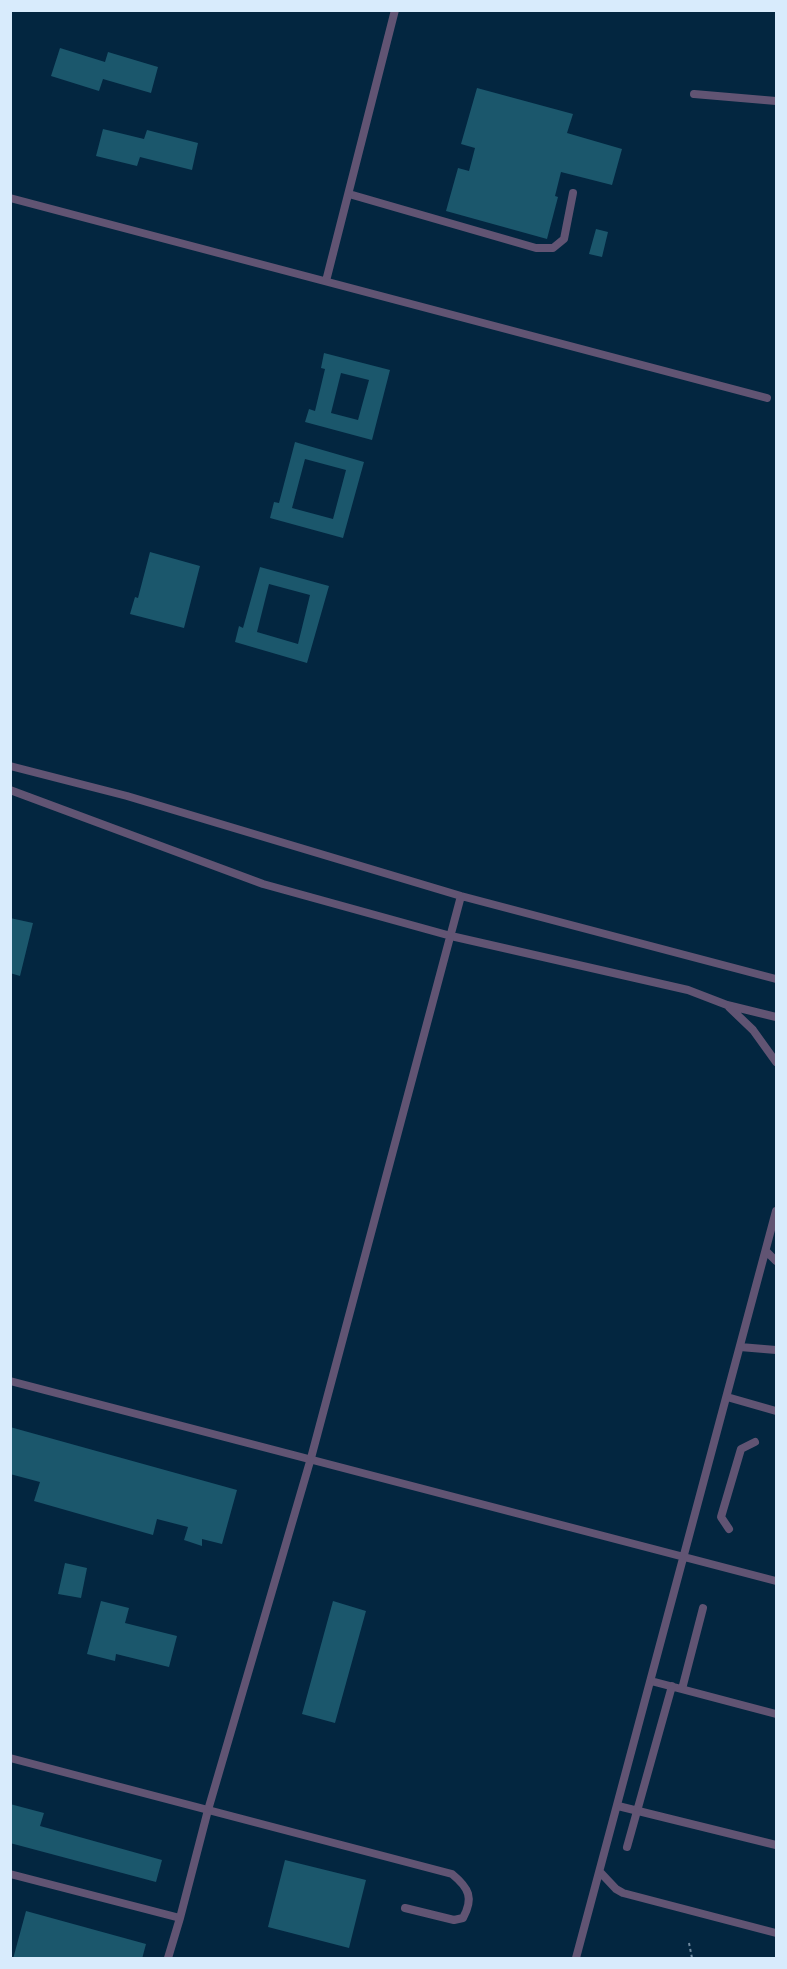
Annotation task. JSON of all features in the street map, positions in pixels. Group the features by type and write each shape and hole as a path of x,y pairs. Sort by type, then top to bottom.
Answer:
{"lane":[{"path":"326,281 395,10"},
{"path":"694,94 777,101"},
{"path":"349,194 536,248 553,248 564,239 573,194"},
{"path":"10,198 767,398"},
{"path":"10,766 127,796 461,896 777,979"},
{"path":"10,790 263,884 451,936 688,990 728,1005 777,1017"},
{"path":"168,1959 208,1810 311,1458 461,896"},
{"path":"728,1005 753,1030 777,1062"},
{"path":"576,1959 777,1211"},
{"path":"766,1251 777,1262"},
{"path":"740,1347 777,1350"},
{"path":"10,1380 777,1581"},
{"path":"727,1397 777,1411"},
{"path":"729,1529 721,1517 732,1478 741,1449 755,1442"},
{"path":"682,1689 703,1608"},
{"path":"651,1680 777,1714"},
{"path":"627,1847 672,1686"},
{"path":"10,1758 452,1874 463,1883 468,1893 468,1908 463,1918 454,1920 405,1908"},
{"path":"618,1806 777,1845"},
{"path":"600,1872 623,1893 777,1933"},
{"path":"10,1874 180,1918"}],"path":[{"path":"690,1943 692,1959"}],"building":[{"path":"60,48 105,62 108,52 158,67 151,93 103,79 99,91 51,76"},
{"path":"477,88 573,114 567,133 622,149 612,185 561,172 555,196 558,197 547,239 446,211 458,168 469,171 475,148 461,144"},
{"path":"103,129 144,139 147,130 198,143 192,170 140,157 137,166 96,156"},
{"path":"596,229 608,232 602,257 589,254"},
{"path":"324,353 390,370 372,440 305,422 309,409 315,411 325,369 321,368","holes":["341,373 369,380 358,420 331,413"]},
{"path":"295,442 364,462 343,538 270,518 274,502 279,503","holes":["305,459 346,470 333,519 292,508"]},
{"path":"150,552 200,566 184,628 130,614 135,597 138,598"},
{"path":"260,567 329,586 307,663 235,642 239,626 243,628","holes":["269,584 310,595 298,644 257,632"]},
{"path":"10,918 33,923 20,976 10,973"},
{"path":"10,1427 237,1490 222,1544 202,1539 202,1546 184,1540 188,1527 157,1519 153,1535 34,1501 40,1482 10,1474"},
{"path":"65,1563 87,1568 81,1598 58,1594"},
{"path":"101,1601 129,1608 125,1623 177,1636 169,1667 116,1654 115,1661 87,1654"},
{"path":"333,1601 366,1611 335,1723 302,1714"},
{"path":"10,1804 44,1813 40,1826 162,1860 156,1882 10,1843"},
{"path":"285,1860 366,1880 349,1948 268,1927"},
{"path":"26,1911 146,1944 142,1959 13,1959"}]}
